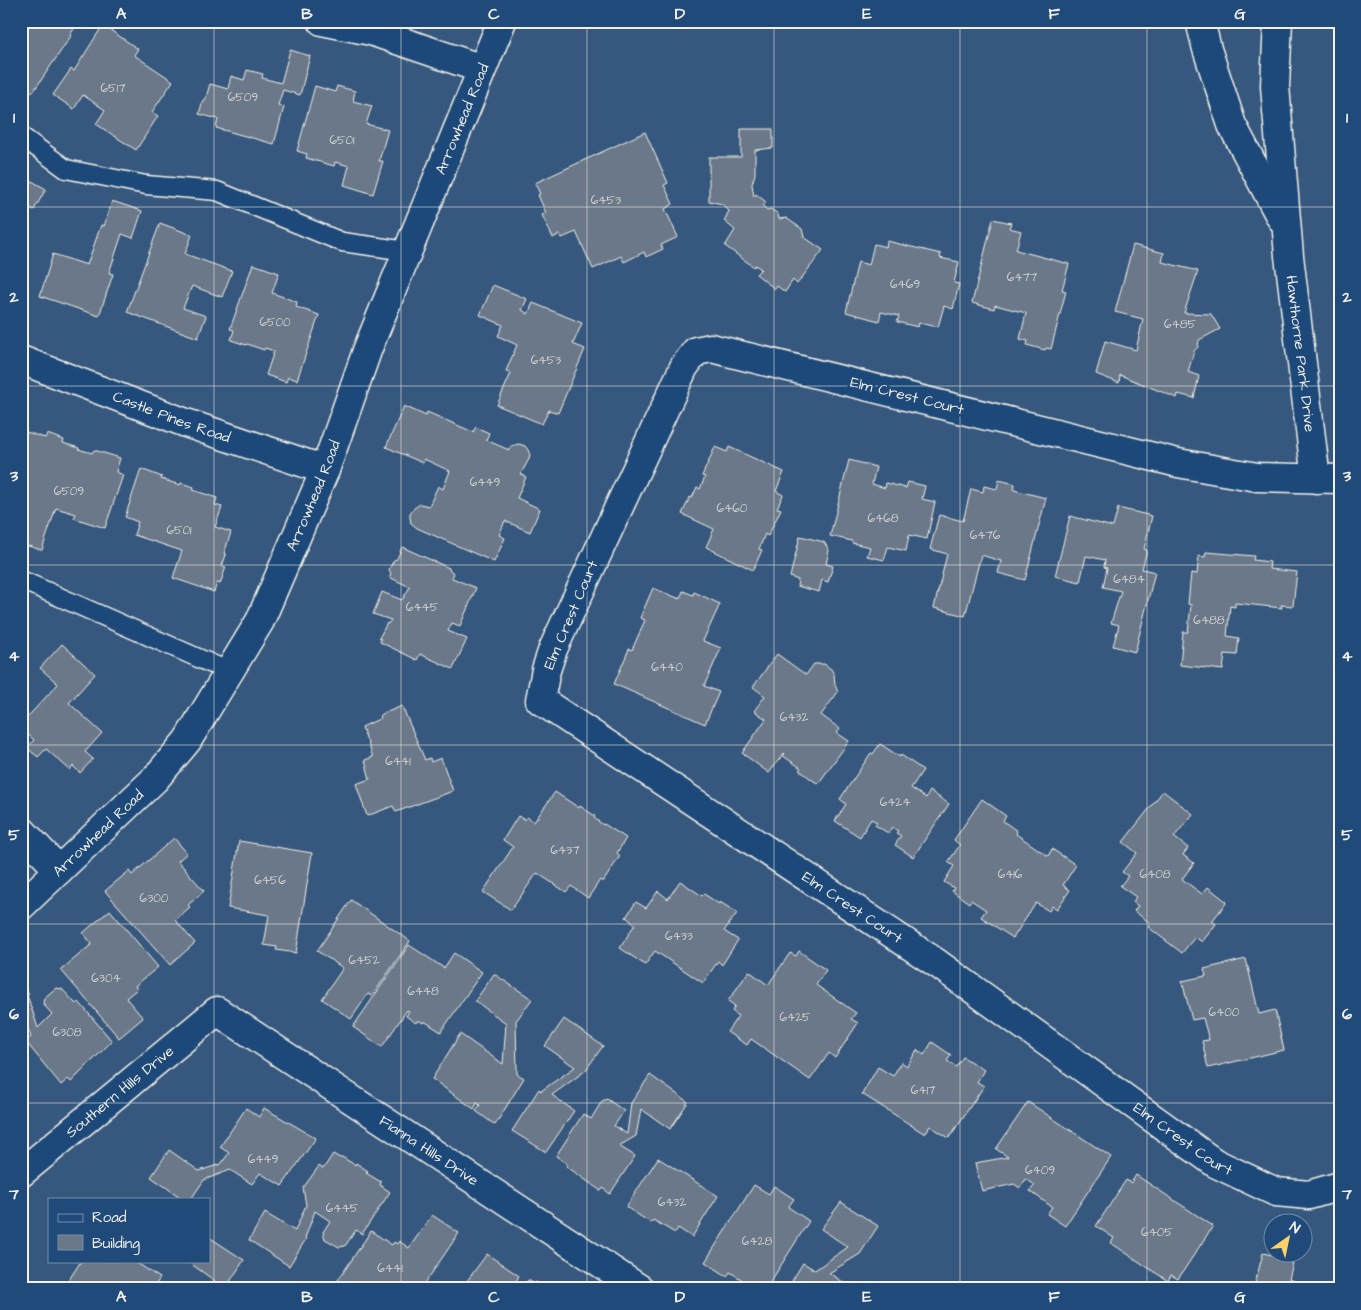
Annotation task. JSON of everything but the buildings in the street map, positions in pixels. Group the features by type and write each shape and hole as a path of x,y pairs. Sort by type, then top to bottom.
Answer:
{"street":[{"path":"322,21 371,31 482,69"},
{"name":"Arrowhead Road","path":"21,906 155,779 187,741 260,622 324,470 368,348 502,21"},
{"name":"Hawthorne Park Drive","path":"1200,21 1207,49 1232,125 1286,227"},
{"name":"Hawthorne Park Drive","path":"1278,21 1275,86 1288,256 1328,479"},
{"name":"Elm Crest Court","path":"1328,479 1257,477 1178,463 711,348 696,351 684,367 553,649 546,670 540,700 938,964 1215,1163 1276,1192 1309,1195 1340,1186"},
{"name":"Castle Pines Road","path":"21,360 186,423 324,470"},
{"path":"21,830 59,870"},
{"name":"Southern Hills Drive","path":"21,1173 217,1011"},
{"name":"Fianna Hills Drive","path":"217,1011 640,1289"}],"lane":[{"path":"21,136 66,169 146,185 217,191 342,242 407,251"},
{"path":"21,580 230,672"}]}
